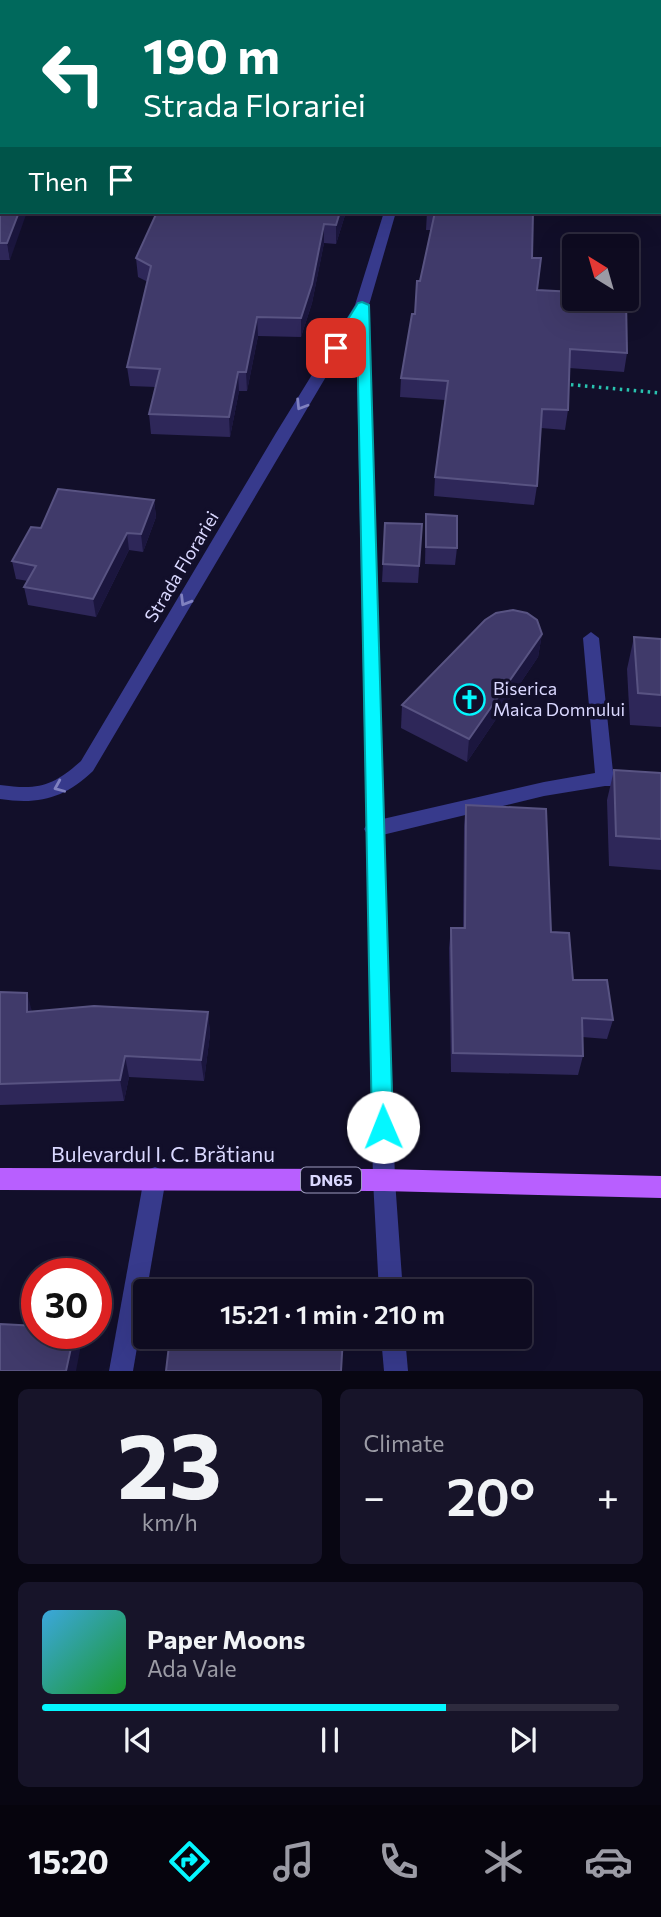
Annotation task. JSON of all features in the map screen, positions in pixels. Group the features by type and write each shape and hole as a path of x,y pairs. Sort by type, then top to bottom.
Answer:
{"main road":[{"name":"Bulevardul I. C. Brătianu","path":"0,1179 384,1180 661,1187"}],"street":[{"path":"389,214 362,305 384,1180 390,1279"},
{"name":"Strada Florariei","path":"0,792 27,797 65,787 87,765 283,433 362,305"},
{"path":"591,638 605,779"},
{"path":"374,829 544,789 605,779 661,779"},
{"path":"121,1371 155,1178"},
{"path":"394,1349 396,1371"}],"path":[{"path":"553,383 661,393"}],"building":[{"path":"0,214 18,214 7,243 0,243"},
{"path":"156,214 339,214 336,225 324,224 312,284 301,318 257,317 246,372 238,372 229,417 149,414 160,369 127,367 151,266 136,258"},
{"path":"435,214 533,214 532,258 541,258 537,290 562,291 562,312 626,312 627,353 570,349 568,410 542,409 537,486 435,477 448,381 401,378 412,314 415,314 417,281 420,281"},
{"path":"58,489 154,500 141,534 127,533 93,599 24,587 36,566 12,561 31,527 41,528"},
{"path":"426,514 457,516 457,548 426,547"},
{"path":"385,523 422,524 419,566 383,564"},
{"name":"Biserica Maica Domnului","path":"513,610 527,613 537,620 542,634 469,739 402,705 485,620 496,613"},
{"path":"634,637 661,639 661,695 638,693"},
{"path":"614,770 661,773 661,839 616,836"},
{"path":"466,805 546,809 551,932 569,933 573,980 607,980 613,1020 582,1018 583,1056 453,1053 451,928 465,928"},
{"path":"0,992 27,993 27,1012 94,1006 208,1012 201,1060 125,1056 120,1080 0,1084"},
{"path":"0,1324 21,1325 21,1349 71,1349 66,1371 0,1371"},
{"path":"169,1349 342,1349 341,1371 166,1371"}],"place":[{"name":"Biserica Maica Domnului","path":"470,699"}],"route":[{"path":"336,348 362,305 383,1127"}]}
